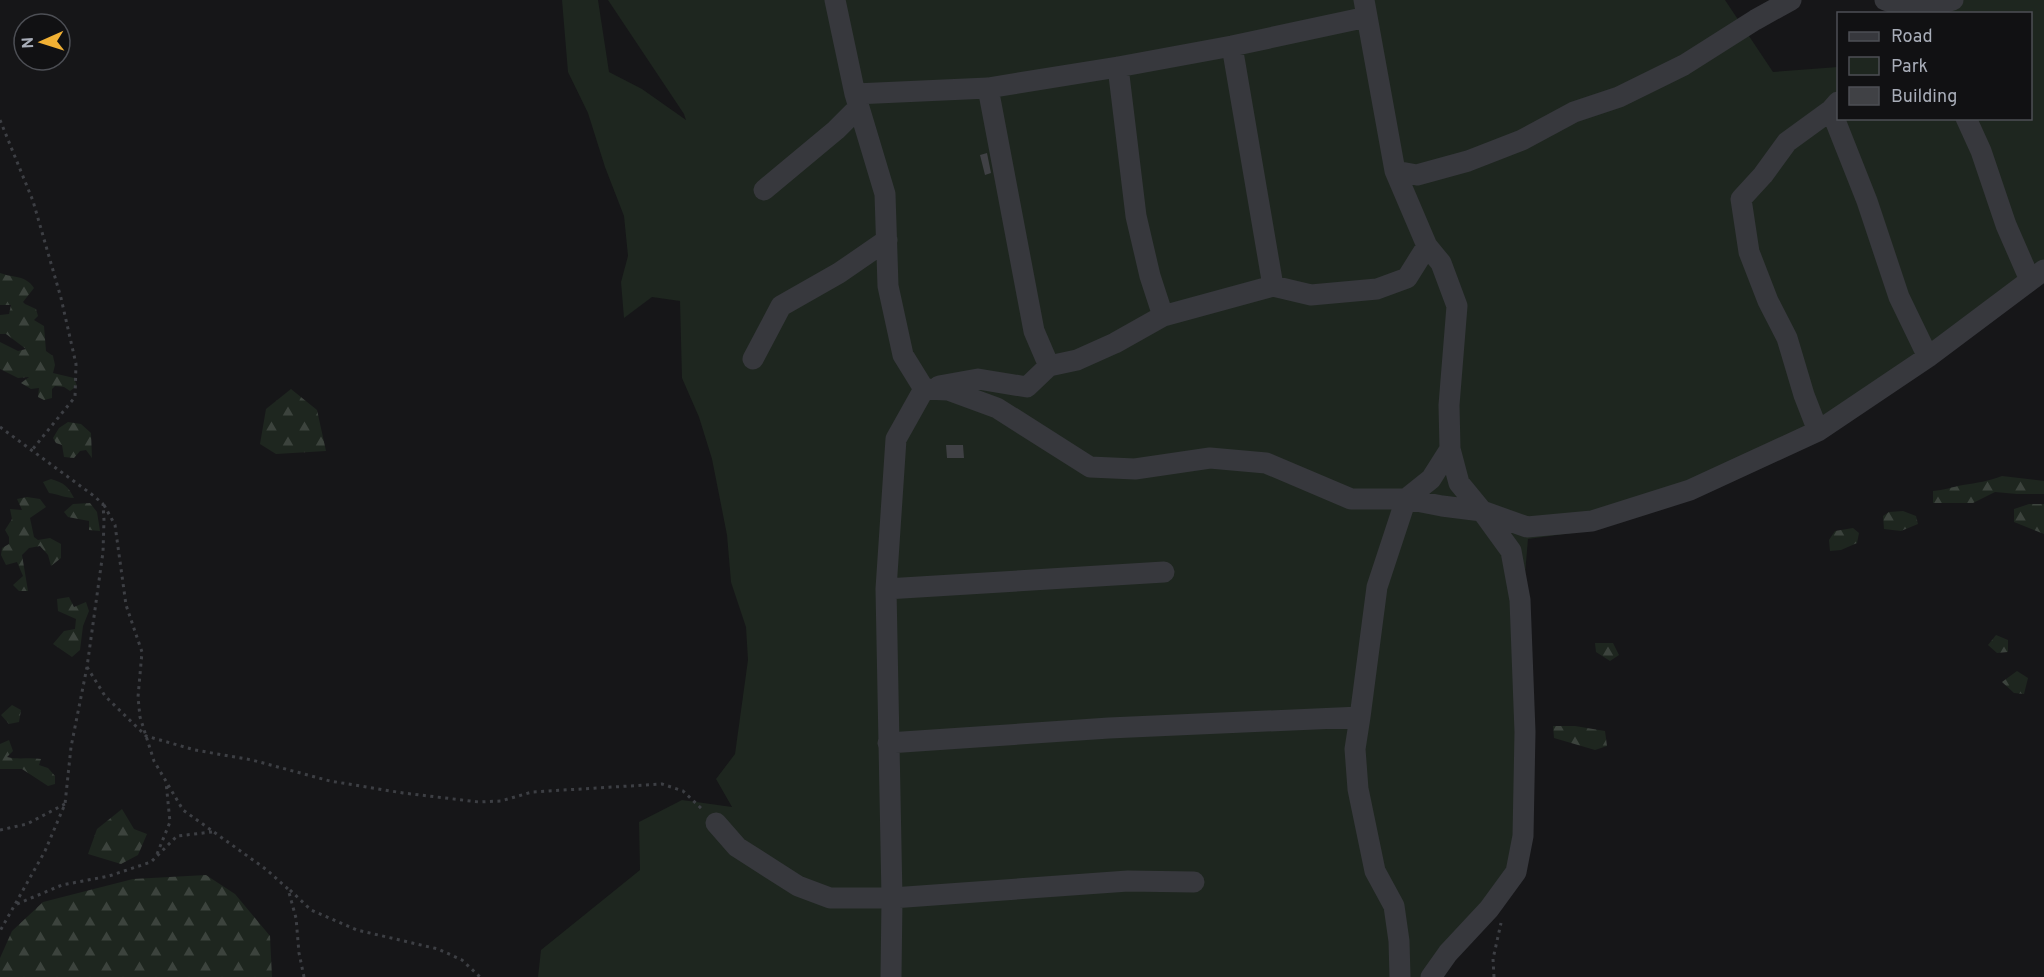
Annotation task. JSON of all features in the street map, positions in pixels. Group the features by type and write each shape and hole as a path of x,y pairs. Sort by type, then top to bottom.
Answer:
{"lane":[{"path":"835,0 857,101 885,194 888,286 903,355 924,389"},
{"path":"1395,171 1417,175 1468,162 1522,140 1574,112 1619,97 1684,65 1791,0"},
{"path":"1885,0 1912,12"},
{"path":"1917,12 1953,0"},
{"path":"764,190 836,130 857,101 988,88 1118,67 1232,46 1366,8 1395,171 1427,246 1441,263 1457,306 1449,405 1450,449 1459,483 1511,551 1520,600 1525,732 1523,836 1516,872 1489,909 1448,953 1431,977"},
{"path":"1232,46 1273,286"},
{"path":"1118,67 1136,216 1150,276 1163,316"},
{"path":"988,88 1034,331 1049,366"},
{"path":"1818,431 1804,395 1787,338 1768,302 1749,252 1741,199 1788,142 1835,106"},
{"path":"1840,120 1899,297 1928,357"},
{"path":"924,389 948,390 997,408 1090,467 1135,469 1210,458 1266,463 1351,499 1406,499 1482,511 1527,527 1592,521 1690,490 1818,431 1928,357 2037,275 2006,225 1981,151 1967,120"},
{"path":"753,359 781,306 839,273 886,240"},
{"path":"924,389 978,379 1027,387 1049,366 1077,360 1115,343 1163,316 1273,286 1311,295 1377,289 1407,278 1427,246"},
{"path":"891,977 892,898 886,589 896,439 924,389"},
{"path":"1400,977 1399,941 1394,906 1376,871 1358,789 1355,749 1377,587 1406,499 1431,479 1450,449"},
{"path":"886,589 1164,572"},
{"path":"888,743 1109,728 1360,717"},
{"path":"716,823 737,847 798,886 830,898 892,898 1128,881 1194,882"}],"path":[{"path":"0,120 33,201 61,298 76,364 75,398 32,450"},
{"path":"0,428 103,504 115,525 126,606 142,652 138,697 140,717 154,760 183,810 267,870 311,910 357,930 438,949 462,960 480,977"},
{"path":"0,931 45,851 64,804 71,747 87,667 103,552 105,520 103,504"},
{"path":"87,667 105,696 146,736 195,750 252,760 330,781 479,802 501,801 532,792 662,784 683,790 716,823"},
{"path":"155,858 170,822 166,780"},
{"path":"0,830 27,824 64,804"},
{"path":"15,905 62,885 109,876 151,862 177,836 212,832"},
{"path":"288,889 296,918 304,977"}],"green space":[{"path":"562,0 598,0 609,72 642,89 686,120 608,0 1725,0 1773,72 1837,67 1837,120 2032,120 2032,12 1905,12 1920,0 2044,0 2044,277 1818,439 1572,533 1528,539 1523,598 1524,875 1437,977 538,977 541,950 640,870 639,822 682,800 732,807 716,779 735,754 748,660 746,627 731,582 727,535 712,459 699,417 682,378 680,301 652,297 624,318 621,282 628,256 624,216 588,113 568,72"},
{"path":"0,273 23,279 34,288 23,302 36,309 38,316 34,320 44,326 46,351 53,356 55,365 53,373 74,378 77,386 70,391 64,387 55,386 52,389 52,398 44,400 38,397 39,388 31,389 21,383 29,377 18,378 0,369 0,342 18,351 26,349 6,334 0,334 0,315 9,314 11,305 0,305"},
{"path":"291,389 317,410 326,451 276,454 260,444 266,409"},
{"path":"68,422 81,424 91,433 92,458 86,450 80,451 74,458 64,457 62,445 56,443 53,438 59,428"},
{"path":"2002,476 2044,481 2044,494 1995,492 1973,503 1933,503 1933,491 1983,482"},
{"path":"51,479 65,485 74,498 49,493 43,482"},
{"path":"27,497 40,499 46,507 30,518 34,537 38,540 50,538 61,544 61,558 51,566 48,555 40,546 29,548 22,555 28,591 19,591 13,585 23,576 17,562 6,565 1,555 2,548 9,544 9,537 5,530 12,519 10,509 22,510 17,499"},
{"path":"90,503 97,512 100,531 89,530 89,521 68,517 64,512 73,504"},
{"path":"2029,504 2044,504 2044,534 2014,522 2014,509"},
{"path":"1903,511 1916,516 1918,524 1901,531 1884,529 1883,516 1889,512"},
{"path":"1853,528 1859,533 1857,543 1841,550 1830,551 1829,540 1835,531"},
{"path":"69,597 74,607 86,602 89,611 83,626 80,650 72,657 53,644 64,631 75,629 76,619 58,611 57,599"},
{"path":"1996,635 2008,640 2008,652 1997,653 1988,645"},
{"path":"1595,643 1613,643 1619,655 1610,661 1596,652"},
{"path":"2017,671 2028,678 2024,694 2014,693 2002,682"},
{"path":"12,705 21,710 19,722 9,724 1,715"},
{"path":"1553,726 1575,726 1605,731 1607,746 1595,750 1554,738"},
{"path":"9,740 13,751 7,757 41,759 39,765 48,768 55,776 55,784 48,786 22,769 0,769 0,744"},
{"path":"122,809 134,829 147,834 138,855 121,864 88,854 97,829"},
{"path":"206,875 235,894 270,936 272,977 0,977 0,958 12,931 43,902 133,879"}],"building":[{"path":"987,153 991,173 985,175 980,155"},
{"path":"946,445 963,445 964,458 947,458"}]}
